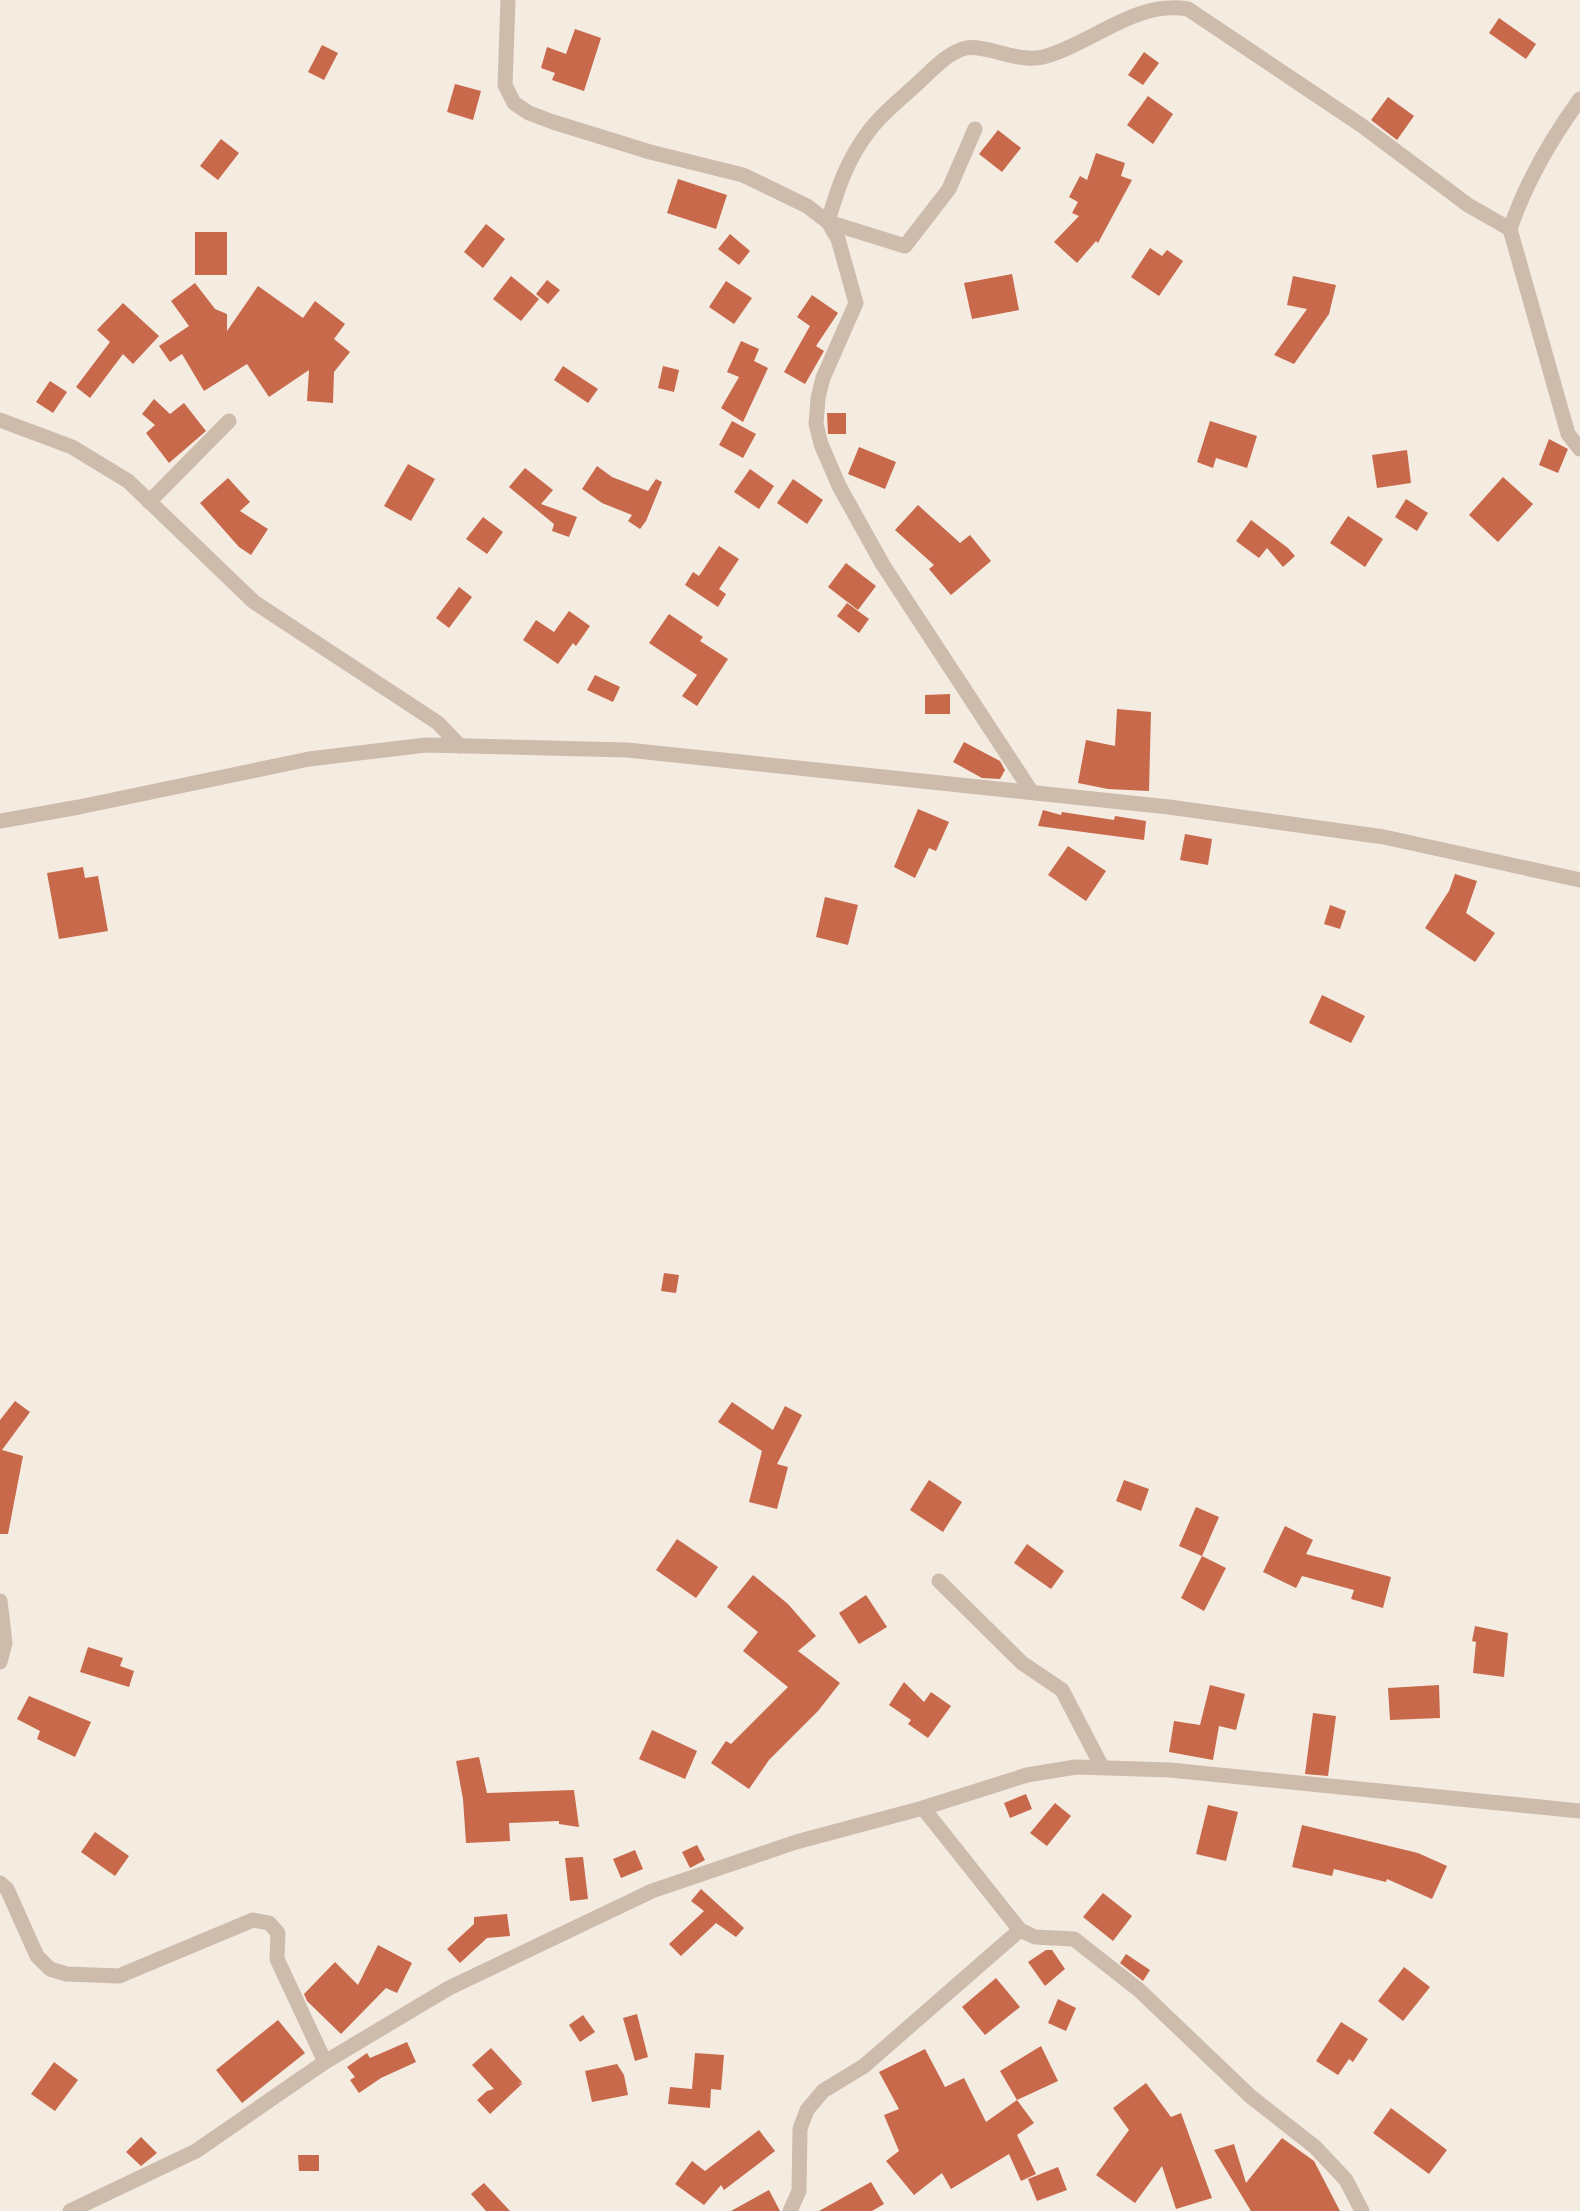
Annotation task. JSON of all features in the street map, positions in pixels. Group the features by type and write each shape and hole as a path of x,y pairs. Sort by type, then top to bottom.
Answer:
{"street":[{"path":"508,0 505,85 514,104 545,119 650,152 743,175 807,206 828,222 905,246 949,189 975,129"},
{"path":"1031,791 883,565 839,486 821,444 816,424 818,398 823,378 856,303 838,239 828,222 838,187 852,156 870,129 931,71 955,53 968,48 1013,57 1041,57 1150,9 1170,6 1188,9 1361,125 1468,205 1510,229"},
{"path":"1580,99 1560,127 1526,187 1510,229 1568,434 1580,449"},
{"path":"0,420 72,447 128,481 254,602 438,723 460,746"},
{"path":"149,502 229,421"},
{"path":"0,821 79,807 309,759 426,745 627,750 849,776 1031,791 1384,837 1580,880"},
{"path":"939,1581 1022,1663 1062,1690 1102,1767"},
{"path":"0,1601 5,1643 0,1662"},
{"path":"70,2211 196,2151 325,2062 449,1988 652,1891 796,1842 923,1808 1027,1775 1076,1767 1170,1770 1580,1811"},
{"path":"923,1808 1020,1930 1035,1937 1074,1939 1139,1990 1250,2096 1315,2147 1346,2180 1362,2211"},
{"path":"0,1883 7,1889 37,1956 50,1969 66,1974 119,1976 253,1920 269,1923 278,1934 277,1959 325,2062"},
{"path":"790,2211 799,2191 800,2129 807,2110 823,2091 864,2066 1020,1930"}],"building":[{"path":"1499,18 1536,44 1526,59 1489,33"},
{"path":"575,29 601,38 584,91 552,80 555,73 541,68 547,47 566,54"},
{"path":"322,45 338,53 324,80 308,72"},
{"path":"1144,52 1159,63 1143,85 1128,75"},
{"path":"455,84 481,91 473,120 447,112"},
{"path":"1148,96 1173,114 1153,144 1127,125"},
{"path":"1388,97 1414,116 1397,140 1371,120"},
{"path":"998,130 1021,148 1002,172 979,154"},
{"path":"221,139 239,153 218,180 200,166"},
{"path":"1096,153 1125,163 1121,176 1132,180 1098,243 1096,241 1077,263 1054,242 1079,216 1072,213 1078,202 1069,197 1080,176 1087,180"},
{"path":"678,179 727,195 716,229 667,213"},
{"path":"486,224 505,239 483,268 464,252"},
{"path":"195,232 227,232 227,275 195,275"},
{"path":"730,234 750,251 739,265 718,249"},
{"path":"1150,248 1162,256 1167,250 1183,261 1159,296 1131,277"},
{"path":"1012,274 1019,310 972,319 964,283"},
{"path":"511,276 539,299 521,321 493,299"},
{"path":"1293,276 1336,285 1329,314 1294,364 1274,355 1307,309 1287,305"},
{"path":"547,280 560,290 548,304 536,294"},
{"path":"726,281 752,298 734,324 709,307"},
{"path":"195,283 215,309 227,314 227,331 258,286 303,318 315,301 345,324 334,339 350,352 334,372 333,403 307,401 309,370 269,397 247,364 204,391 182,354 170,362 159,346 189,326 171,301"},
{"path":"812,295 838,313 816,346 824,351 805,384 784,372 810,326 797,317"},
{"path":"123,303 159,336 133,364 123,354 90,398 76,387 110,342 97,330"},
{"path":"741,341 759,349 754,361 768,368 743,422 721,408 739,377 727,372"},
{"path":"563,366 598,389 588,403 554,380"},
{"path":"663,366 679,370 674,392 658,388"},
{"path":"50,381 67,392 53,413 36,402"},
{"path":"154,399 170,414 184,403 206,431 169,463 146,433 155,425 142,414"},
{"path":"827,413 846,413 846,434 828,434"},
{"path":"732,421 756,434 743,458 719,445"},
{"path":"1210,421 1257,436 1247,468 1216,458 1213,468 1197,462"},
{"path":"1549,439 1568,449 1558,473 1539,465"},
{"path":"859,447 896,462 885,489 848,474"},
{"path":"1407,450 1411,483 1377,488 1372,455"},
{"path":"408,464 435,479 411,521 384,506"},
{"path":"597,466 612,477 648,491 656,479 662,482 646,521 640,529 628,521 632,515 602,503 582,489"},
{"path":"525,468 553,490 541,504 577,517 569,537 552,531 554,524 509,487"},
{"path":"750,469 774,486 759,509 734,492"},
{"path":"1503,477 1533,504 1498,542 1469,515"},
{"path":"228,478 250,502 240,511 268,529 251,555 239,547 200,503"},
{"path":"793,479 823,500 807,524 777,503"},
{"path":"1406,499 1428,513 1417,531 1395,517"},
{"path":"918,505 960,543 970,535 991,561 951,595 929,569 934,565 895,530"},
{"path":"1348,516 1383,539 1365,567 1330,543"},
{"path":"483,517 503,532 487,554 466,539"},
{"path":"1251,520 1295,556 1283,567 1267,548 1259,558 1236,541"},
{"path":"719,546 739,559 719,589 726,594 718,607 685,585 693,572 699,576"},
{"path":"846,563 876,586 858,610 828,587"},
{"path":"459,587 472,597 449,628 436,618"},
{"path":"847,603 869,619 859,633 837,616"},
{"path":"569,611 590,626 576,646 573,643 558,664 523,640 536,620 554,632"},
{"path":"669,614 703,637 700,641 728,659 697,706 682,696 697,675 649,643"},
{"path":"595,675 620,687 613,702 587,690"},
{"path":"950,694 950,714 925,714 925,695"},
{"path":"1117,709 1151,712 1149,791 1108,789 1078,783 1086,740 1115,746"},
{"path":"964,742 1000,761 1005,770 1000,779 982,778 953,762"},
{"path":"918,809 949,822 936,851 929,848 915,878 894,867"},
{"path":"1043,810 1061,815 1062,812 1114,820 1115,816 1146,821 1144,840 1038,826"},
{"path":"1185,834 1212,839 1208,865 1180,860"},
{"path":"1068,846 1106,871 1086,901 1048,875"},
{"path":"83,867 85,878 98,876 108,931 59,939 47,873"},
{"path":"1455,874 1477,881 1466,913 1495,933 1475,962 1425,928 1449,891"},
{"path":"825,897 858,905 848,945 816,937"},
{"path":"1330,905 1346,911 1340,929 1324,924"},
{"path":"1322,995 1365,1016 1351,1043 1309,1023"},
{"path":"664,1273 679,1275 676,1293 661,1291"},
{"path":"15,1401 30,1412 2,1450 23,1456 8,1534 0,1534 0,1420"},
{"path":"732,1402 773,1430 785,1406 802,1415 777,1464 788,1467 777,1509 749,1502 762,1451 718,1422"},
{"path":"929,1480 962,1502 943,1532 910,1510"},
{"path":"1124,1480 1149,1489 1141,1511 1116,1501"},
{"path":"1196,1507 1219,1517 1202,1556 1179,1546"},
{"path":"1285,1526 1313,1540 1306,1554 1391,1577 1383,1608 1351,1599 1354,1590 1302,1576 1296,1588 1263,1572"},
{"path":"677,1539 718,1567 696,1598 656,1570"},
{"path":"1027,1544 1064,1571 1051,1589 1014,1563"},
{"path":"1202,1556 1226,1568 1204,1611 1181,1598"},
{"path":"753,1575 788,1604 816,1636 798,1651 840,1683 818,1711 769,1760 749,1789 711,1763 726,1741 731,1744 788,1687 743,1651 758,1632 727,1607"},
{"path":"866,1595 887,1627 859,1644 839,1613"},
{"path":"1475,1626 1508,1633 1504,1677 1473,1673 1476,1642 1472,1641"},
{"path":"88,1647 123,1658 120,1666 134,1671 129,1687 80,1672"},
{"path":"904,1682 924,1702 931,1692 951,1706 928,1738 908,1724 911,1720 889,1705"},
{"path":"1210,1685 1245,1694 1236,1730 1219,1726 1213,1760 1169,1752 1174,1721 1200,1725"},
{"path":"1439,1685 1440,1718 1390,1720 1388,1688"},
{"path":"29,1696 91,1722 75,1757 37,1739 40,1731 17,1719"},
{"path":"1313,1713 1336,1716 1328,1776 1305,1774"},
{"path":"652,1730 697,1751 685,1779 639,1759"},
{"path":"479,1757 487,1793 574,1790 579,1827 559,1824 559,1821 509,1823 510,1841 466,1843 463,1799 456,1761"},
{"path":"1026,1794 1032,1809 1010,1818 1004,1803"},
{"path":"1055,1803 1071,1816 1047,1846 1030,1833"},
{"path":"1208,1805 1238,1812 1226,1861 1196,1854"},
{"path":"1302,1825 1418,1853 1447,1866 1432,1899 1387,1879 1386,1882 1334,1869 1332,1876 1292,1867"},
{"path":"95,1832 129,1856 115,1876 81,1852"},
{"path":"697,1845 705,1860 690,1868 682,1852"},
{"path":"635,1850 643,1869 621,1878 613,1859"},
{"path":"583,1857 588,1899 570,1901 565,1858"},
{"path":"701,1889 744,1928 736,1937 716,1923 681,1956 669,1944 704,1911 691,1901"},
{"path":"1103,1893 1132,1916 1113,1941 1083,1917"},
{"path":"507,1914 510,1936 487,1938 460,1963 447,1949 474,1924 474,1917"},
{"path":"378,1945 412,1963 397,1993 386,1988 341,2034 307,2001 304,1994 335,1962 358,1985"},
{"path":"1046,1950 1052,1950 1065,1969 1045,1986 1028,1962"},
{"path":"1126,1954 1150,1970 1143,1981 1120,1963"},
{"path":"1404,1967 1430,1987 1403,2021 1378,2001"},
{"path":"996,1978 1020,2007 985,2035 962,2007"},
{"path":"1058,1999 1076,2008 1066,2031 1048,2023"},
{"path":"637,2014 648,2057 635,2061 623,2018"},
{"path":"583,2015 595,2032 580,2042 569,2025"},
{"path":"278,2020 305,2053 242,2103 216,2070"},
{"path":"1341,2022 1368,2039 1353,2062 1349,2059 1338,2075 1316,2061"},
{"path":"407,2042 416,2062 381,2078 359,2093 350,2080 355,2077 347,2067 367,2053 370,2058"},
{"path":"1041,2046 1058,2081 1017,2100 1000,2071"},
{"path":"491,2048 522,2082 518,2084 523,2083 490,2114 477,2100 487,2091 494,2089 472,2065"},
{"path":"925,2049 945,2087 964,2078 986,2122 1017,2100 1034,2123 1017,2135 1036,2174 1021,2181 1009,2154 951,2189 942,2173 914,2195 886,2161 899,2151 884,2115 899,2109 879,2072"},
{"path":"695,2053 724,2055 721,2090 711,2089 710,2108 668,2104 670,2087 692,2089"},
{"path":"54,2062 78,2080 55,2111 31,2094"},
{"path":"617,2064 624,2075 628,2095 592,2102 585,2071"},
{"path":"1146,2083 1171,2117 1181,2113 1212,2198 1176,2209 1162,2166 1135,2203 1096,2175 1129,2130 1113,2108"},
{"path":"1391,2108 1447,2150 1429,2174 1373,2133"},
{"path":"759,2130 775,2151 724,2190 721,2185 704,2205 675,2184 692,2161 705,2171"},
{"path":"141,2137 157,2153 141,2166 126,2152"},
{"path":"1282,2138 1314,2161 1340,2211 1251,2211 1214,2150 1234,2144 1246,2183"},
{"path":"298,2155 319,2155 319,2171 299,2171"},
{"path":"1058,2167 1067,2190 1037,2201 1028,2179"},
{"path":"871,2182 884,2204 872,2211 819,2211"},
{"path":"484,2183 510,2211 486,2211 471,2194"},
{"path":"769,2190 780,2211 731,2211"}]}
